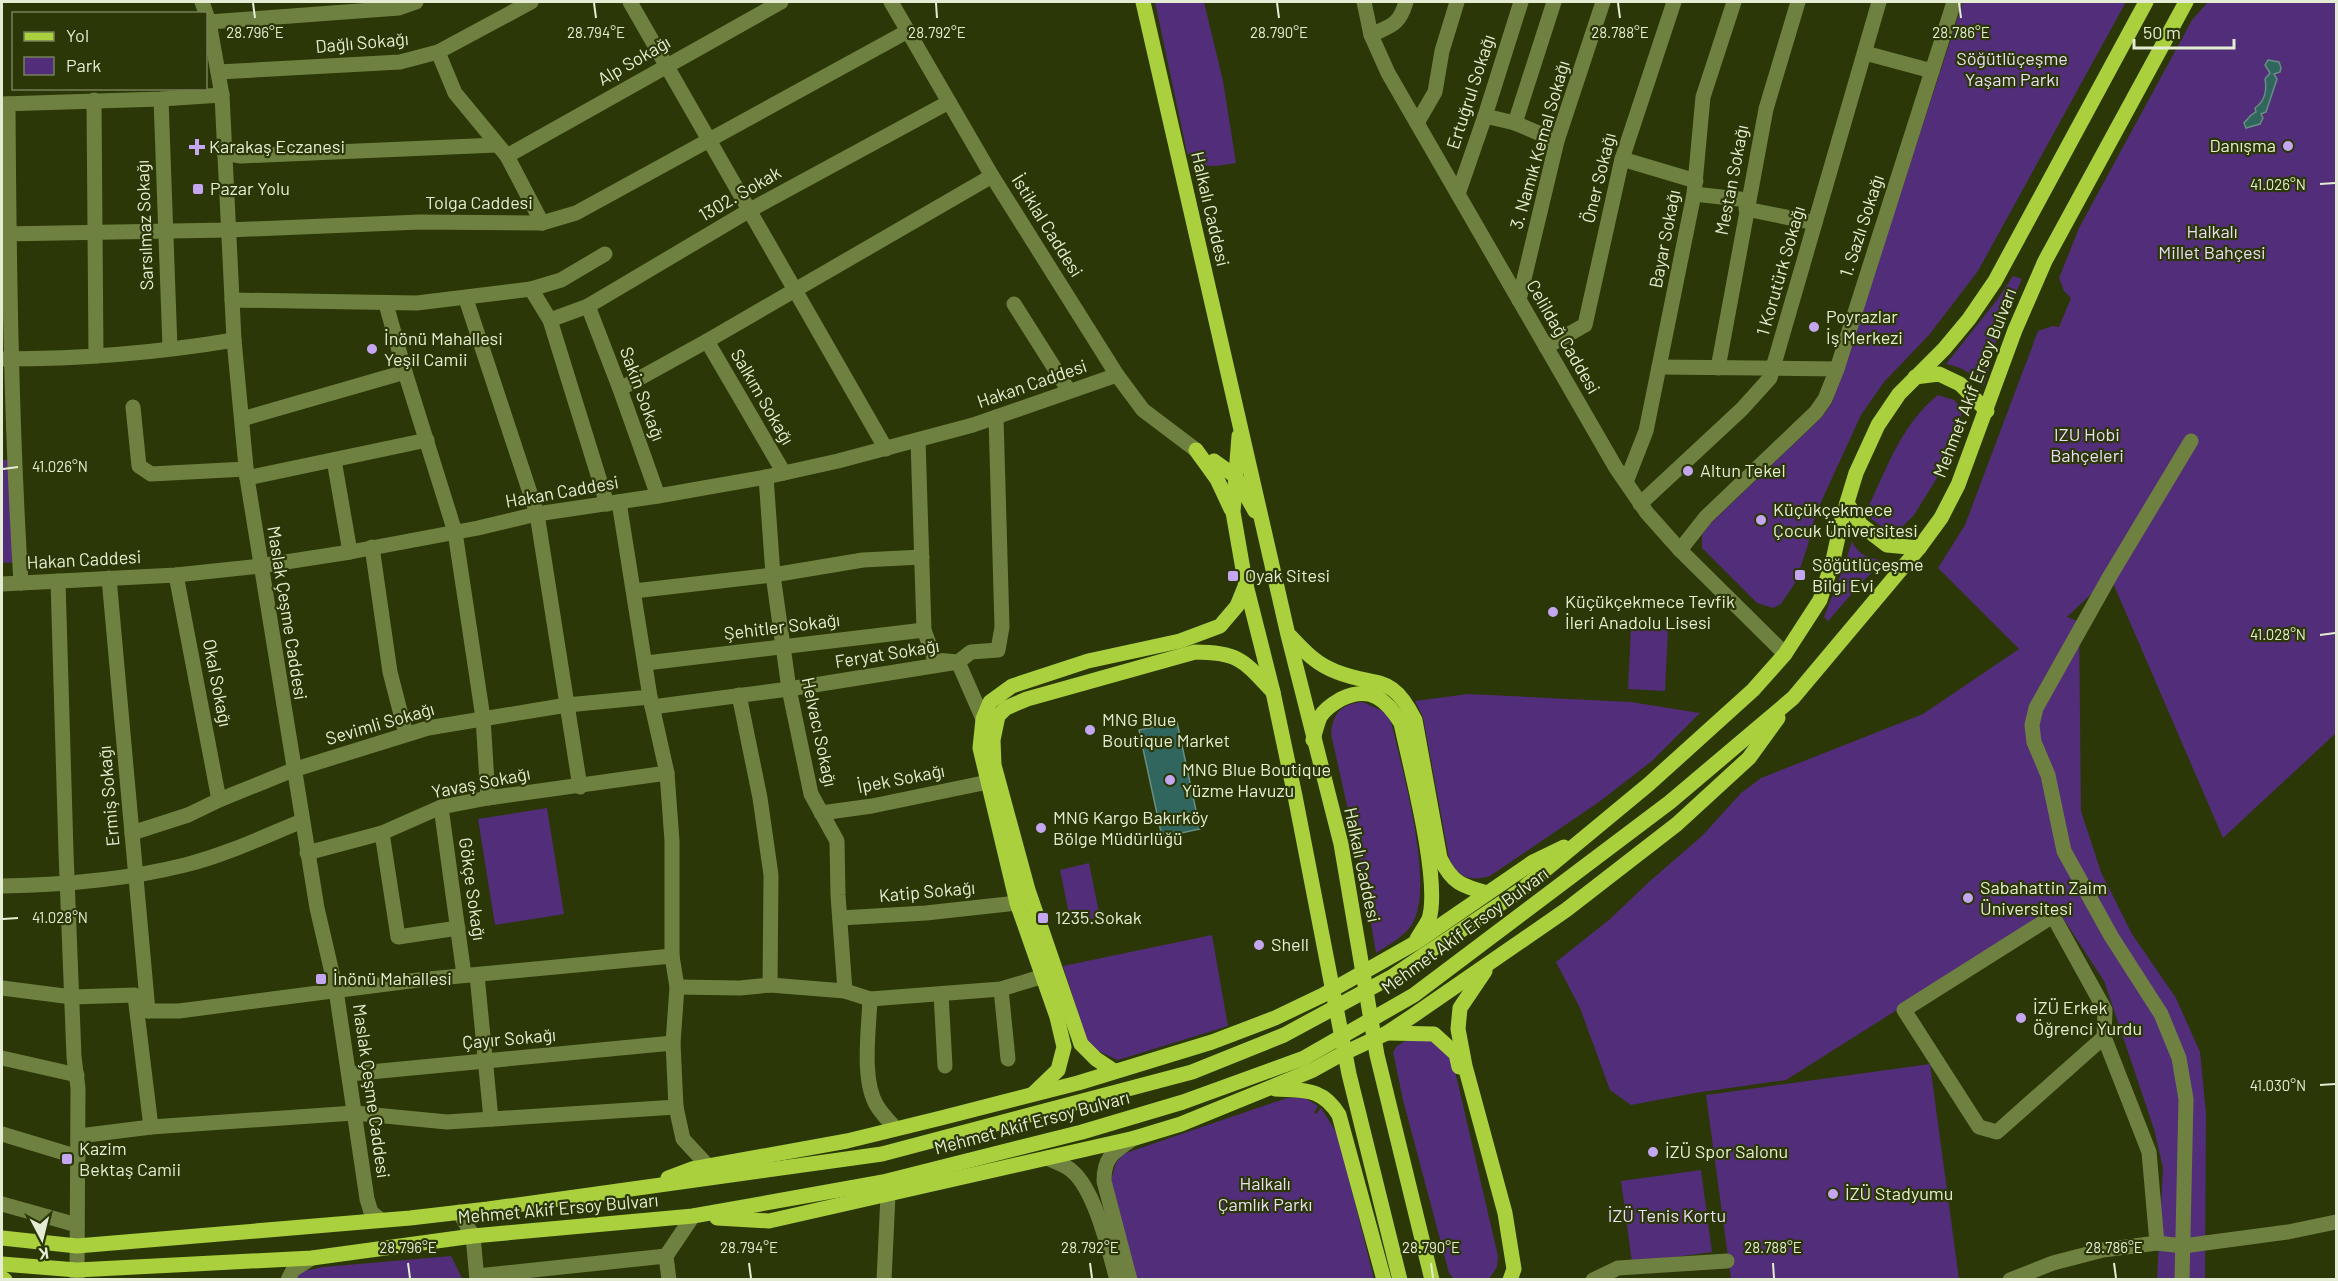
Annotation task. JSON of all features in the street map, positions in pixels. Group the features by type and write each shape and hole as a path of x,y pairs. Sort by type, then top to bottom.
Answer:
{"main road":[{"name":"Halkalı Caddesi","path":"1143,2 1288,635 1341,844 1377,1055 1432,1280"},
{"path":"2120,50 2137,2"},
{"name":"Mehmet Akif Ersoy Bulvarı","path":"2,1238 77,1246 381,1221 882,1154 1192,1072 1284,1035 1393,976 1521,890 1649,784 1753,690 1785,654 1820,600 1856,473 1878,425 1899,394 1950,341 1995,281 2146,2"},
{"name":"Mehmet Akif Ersoy Bulvarı","path":"2,1264 77,1275 312,1258 473,1236 693,1216 883,1182 1082,1132 1183,1102 1304,1058 1414,995 1670,802 1793,698 1919,548 1941,518 1958,485 2044,261 2186,2"},
{"path":"1915,377 1939,375 1960,384 1987,411"},
{"name":"Halkalı Caddesi","path":"1241,424 1233,512 1246,584 1274,692 1349,1074 1400,1280"},
{"path":"1214,461 1228,459 1238,445"},
{"path":"1196,450 1235,476 1262,524"},
{"path":"1196,450 1217,479 1233,512"},
{"path":"1847,503 1861,525 1887,545 1919,548"},
{"path":"1031,1095 1058,1070 1064,1047 1044,976 1017,903 980,748 983,719 990,702 1012,686 1088,661 1180,641 1220,626 1237,606 1246,584"},
{"path":"1288,635 1312,660 1337,673 1381,682 1394,690 1407,703 1415,720 1440,858 1448,875 1464,887 1487,893"},
{"path":"1114,1071 1096,1059 1081,1044 1028,890 994,765 993,740 998,716 1006,708 1027,699 1194,652 1219,652 1240,659 1274,692"},
{"path":"1313,740 1321,716 1335,702 1353,693 1372,694 1390,705 1401,723 1429,861 1431,889 1429,918 1415,943"},
{"path":"693,1216 769,1221 1135,1138 1181,1124 1313,1070 1387,1033 1566,910 1677,824 1749,758 1793,698"},
{"path":"641,1188 692,1169 847,1141 1031,1095 1212,1042 1275,1018 1323,995 1415,943 1533,862 1588,834"},
{"path":"1495,959 1460,1008 1458,1029 1465,1066 1505,1213 1514,1269 1510,1280"},
{"path":"1387,1033 1434,1034 1456,1054 1501,1231 1504,1271 1498,1280"},
{"path":"1269,1089 1312,1091 1320,1094 1339,1115 1384,1280"}],"street":[{"path":"208,22 399,8 416,2"},
{"name":"Dağlı Sokağı","path":"218,72 400,62 438,52 531,2"},
{"path":"630,2 886,449"},
{"name":"Alp Sokağı","path":"224,153 241,156 502,151 666,66 782,2"},
{"name":"İstiklal Caddesi","path":"891,2 992,176 1117,375 1143,410 1196,450"},
{"name":"Celildağ Caddesi","path":"1364,2 1371,35 1388,73 1626,483 1640,504 1680,550 1785,654"},
{"path":"1371,35 1402,17 1406,2"},
{"path":"1417,123 1435,92 1442,51 1456,2"},
{"name":"Ertuğrul Sokağı","path":"1458,194 1521,2"},
{"path":"1515,123 1554,2"},
{"name":"3. Namık Kemal Sokağı","path":"1519,300 1557,141 1603,2"},
{"name":"Öner Sokağı","path":"1546,347 1585,325 1622,159 1674,2"},
{"name":"Bayar Sokağı","path":"1626,483 1646,431 1695,187 1703,97 1734,2"},
{"name":"Mestan Sokağı","path":"1718,368 1766,110 1798,2"},
{"name":"1 Korutürk Sokağı","path":"1640,504 1742,409 1770,378 1879,2"},
{"name":"1. Sazlı Sokağı","path":"1680,550 1706,517 1816,412 1826,399 1954,2"},
{"name":"Maslak Çeşme Caddesi","path":"207,19 222,95 234,340 246,474 316,908 336,990 369,1210 381,1221"},
{"name":"Tolga Caddesi","path":"5,234 228,230 420,222 542,223 576,213 908,31"},
{"path":"438,52 455,93 502,151 542,223"},
{"path":"1865,53 1932,71"},
{"path":"21,583 6,359 5,104 222,95"},
{"name":"Sarsılmaz Sokağı","path":"161,99 170,348"},
{"path":"94,100 96,356"},
{"name":"1302. Sokak","path":"550,320 588,306 750,210 949,102"},
{"path":"1485,116 1515,123 1557,141"},
{"path":"1622,159 1747,205 1815,223"},
{"path":"620,389 992,176"},
{"path":"232,300 386,304 466,298 531,289 561,280 605,254"},
{"path":"531,289 550,320 613,503 634,591 651,702 667,773 672,841 672,956 677,987 673,1043 676,1107 683,1139 708,1166"},
{"path":"466,298 537,513 580,787"},
{"path":"386,304 455,532 483,718 488,798"},
{"path":"1014,304 1069,391"},
{"name":"Sakin Sokağı","path":"588,306 658,496"},
{"path":"6,359 96,356 234,340"},
{"name":"Salkım Sokağı","path":"707,341 784,473"},
{"path":"1659,367 1837,369"},
{"path":"242,419 405,372"},
{"name":"Hakan Caddesi","path":"2,584 176,575 260,566 478,528 537,513 658,496 766,477 918,440 996,417 1117,375"},
{"path":"133,407 139,466 151,474 246,474 334,460 427,440"},
{"path":"918,440 924,630 935,660 958,662 971,652 998,650 1002,627 996,417"},
{"path":"2182,1280 2186,1099 2179,1058 2161,1014 2111,936 2064,851 2048,775 2034,742 2032,724 2036,708 2109,576 2191,441"},
{"path":"334,460 350,552"},
{"name":"Helvacı Sokağı","path":"766,477 773,575 781,647 789,689 811,794 837,841 845,991"},
{"path":"372,547 390,672 406,735"},
{"path":"634,591 773,575 863,560 922,557"},
{"name":"Okal Sokağı","path":"176,575 219,800"},
{"name":"Ermiş Sokağı","path":"109,578 148,1011"},
{"path":"58,581 67,885 79,1136 77,1275"},
{"name":"Şehitler Sokağı","path":"646,663 924,630"},
{"name":"Feryat Sokağı","path":"651,702 789,689 958,662 983,719"},
{"path":"739,695 760,798 771,875 770,985"},
{"name":"Sevimli Sokağı","path":"132,833 188,815 293,770 428,728 567,705 651,702"},
{"name":"Yavaş Sokağı","path":"307,854 382,833 441,807 488,798 580,787 667,773"},
{"name":"İpek Sokağı","path":"821,813 872,806 988,782"},
{"name":"Gökçe Sokağı","path":"441,807 458,928 471,975 491,1119"},
{"path":"2,886 67,885 184,865 223,853 302,821"},
{"path":"382,833 398,937 458,928"},
{"name":"Katip Sokağı","path":"840,918 926,913 1017,903"},
{"path":"2104,1037 1997,1132 1979,1127 1904,1010 2053,916 2105,1010 2104,1037 2149,1152 2157,1243"},
{"path":"135,995 148,1011 179,1011 336,990 672,956"},
{"path":"677,987 740,988 770,985 845,991 870,999 1001,989 1044,976"},
{"path":"2,988 72,997 135,995"},
{"path":"1001,989 1008,1059"},
{"path":"941,994 945,1066"},
{"path":"135,995 151,1127"},
{"path":"870,999 868,1070 871,1089 877,1105 895,1128"},
{"name":"Çayır Sokağı","path":"349,1074 673,1043"},
{"path":"2,1058 77,1075"},
{"path":"79,1136 151,1127 354,1113 447,1122 676,1107"},
{"path":"2,1134 78,1157"},
{"path":"1130,1280 1107,1191 1104,1166 1110,1156 1135,1138"},
{"path":"1047,1158 1071,1170 1086,1186 1110,1252 1117,1280"},
{"path":"884,1280 888,1195"},
{"path":"2,1204 77,1225"},
{"path":"459,1212 473,1236 477,1278 666,1256"},
{"path":"669,1280 666,1256 693,1216"},
{"path":"2010,1280 2078,1256 2131,1245 2157,1243 2183,1246 2288,1232 2337,1222"},
{"path":"288,1280 293,1270 312,1258"},
{"path":"1593,1280 1618,1268 1726,1261"}],"green space":[{"path":"1155,2 1204,2 1223,81 1236,163 1204,165 1198,163 1187,153"},
{"name":"Söğütlüçeşme Yaşam Parkı","path":"1963,2 2126,2 1978,271 1929,335 1884,382 1861,415 1816,513 1795,583 1781,604 1773,608 1757,603 1702,548 1702,535 1710,524 1822,417 1832,403"},
{"path":"2208,2 2336,2 2336,733 2223,838 2110,576 2067,617 2079,622 2081,811 2101,872 2132,934 2176,998 2200,1052 2206,1113 2205,1279 2157,1279 2163,1168 2154,1129 2104,981 2057,909 1786,1080 1631,1105 1610,1090 1580,1008 1556,962 1610,919 1702,836 1741,793 1761,778 1923,714 2019,649 1938,568 1965,525 2038,331 2053,326 2059,327 2071,298 2064,291 2059,278 2079,228 2192,20"},
{"path":"2013,276 2022,279 1999,331 1984,386 1967,372 1946,364 1997,300"},
{"path":"1938,395 1954,400 1961,408 1962,427 1942,470 1914,515 1902,527 1886,530 1870,518 1869,505 1906,432 1926,406"},
{"path":"2,460 8,460 20,562 2,563"},
{"path":"1852,541 1865,556 1885,561 1863,581 1828,621 1824,617"},
{"path":"1631,628 1668,630 1665,691 1628,689"},
{"path":"1468,694 1631,702 1700,713 1652,761 1599,802 1490,876 1470,878 1460,874 1449,858 1423,717 1415,701"},
{"path":"1362,702 1383,711 1391,721 1419,855 1418,906 1412,924 1400,937 1376,953 1364,881 1331,734 1339,711 1343,707"},
{"path":"547,808 564,914 495,925 478,819"},
{"path":"1089,863 1100,917 1071,923 1060,870"},
{"path":"1212,935 1228,1026 1118,1060 1089,1047 1063,966"},
{"path":"1407,1040 1432,1041 1452,1058 1498,1256 1497,1267 1489,1279 1454,1279 1449,1273 1403,1100 1393,1052 1397,1046"},
{"name":"İZÜ Stadyumu","path":"1930,1064 1959,1279 1731,1279 1706,1095"},
{"name":"Halkalı Çamlık Parkı","path":"1303,1097 1318,1106 1314,1113 1316,1114 1321,1108 1338,1135 1374,1279 1137,1279 1111,1180 1116,1163 1123,1154 1287,1098"},
{"name":"İZÜ Tenis Kortu","path":"1701,1170 1712,1252 1632,1263 1621,1181"},
{"path":"451,1256 463,1280 294,1280 294,1273 323,1267"}],"water":[{"path":"2268,60 2279,62 2280,72 2274,74 2277,79 2266,112 2261,114 2263,118 2260,124 2246,128 2244,123 2256,112 2255,108 2264,95 2265,79 2270,73 2265,65"},
{"name":"MNG Blue Boutique Yüzme Havuzu","path":"1177,722 1200,829 1162,837 1139,730"}],"place":[{"name":"Danışma","path":"2288,146"},
{"name":"Karakaş Eczanesi","path":"197,147"},
{"name":"Pazar Yolu","path":"198,189"},
{"name":"Poyrazlar İş Merkezi","path":"1814,327"},
{"name":"İnönü Mahallesi Yeşil Camii","path":"372,349"},
{"name":"Altun Tekel","path":"1688,471"},
{"name":"Küçükçekmece Çocuk Üniversitesi","path":"1761,520"},
{"name":"Söğütlüçeşme Bilgi Evi","path":"1800,575"},
{"name":"Oyak Sitesi","path":"1233,576"},
{"name":"Küçükçekmece Tevfik İleri Anadolu Lisesi","path":"1553,612"},
{"name":"MNG Blue Boutique Market","path":"1090,730"},
{"name":"MNG Blue Boutique Yüzme Havuzu","path":"1170,780"},
{"name":"MNG Kargo Bakırköy Bölge Müdürlüğü","path":"1041,828"},
{"name":"Sabahattin Zaim Üniversitesi","path":"1968,898"},
{"name":"1235.Sokak","path":"1043,918"},
{"name":"Shell","path":"1259,945"},
{"name":"İnönü Mahallesi","path":"321,979"},
{"name":"İZÜ Erkek Öğrenci Yurdu","path":"2021,1018"},
{"name":"İZÜ Spor Salonu","path":"1653,1152"},
{"name":"Kazim Bektaş Camii","path":"67,1159"},
{"name":"İZÜ Stadyumu","path":"1833,1194"}],"park label":[{"name":"Halkalı Millet Bahçesi","path":"2212,242"},
{"name":"IZU Hobi Bahçeleri","path":"2087,445"}]}
